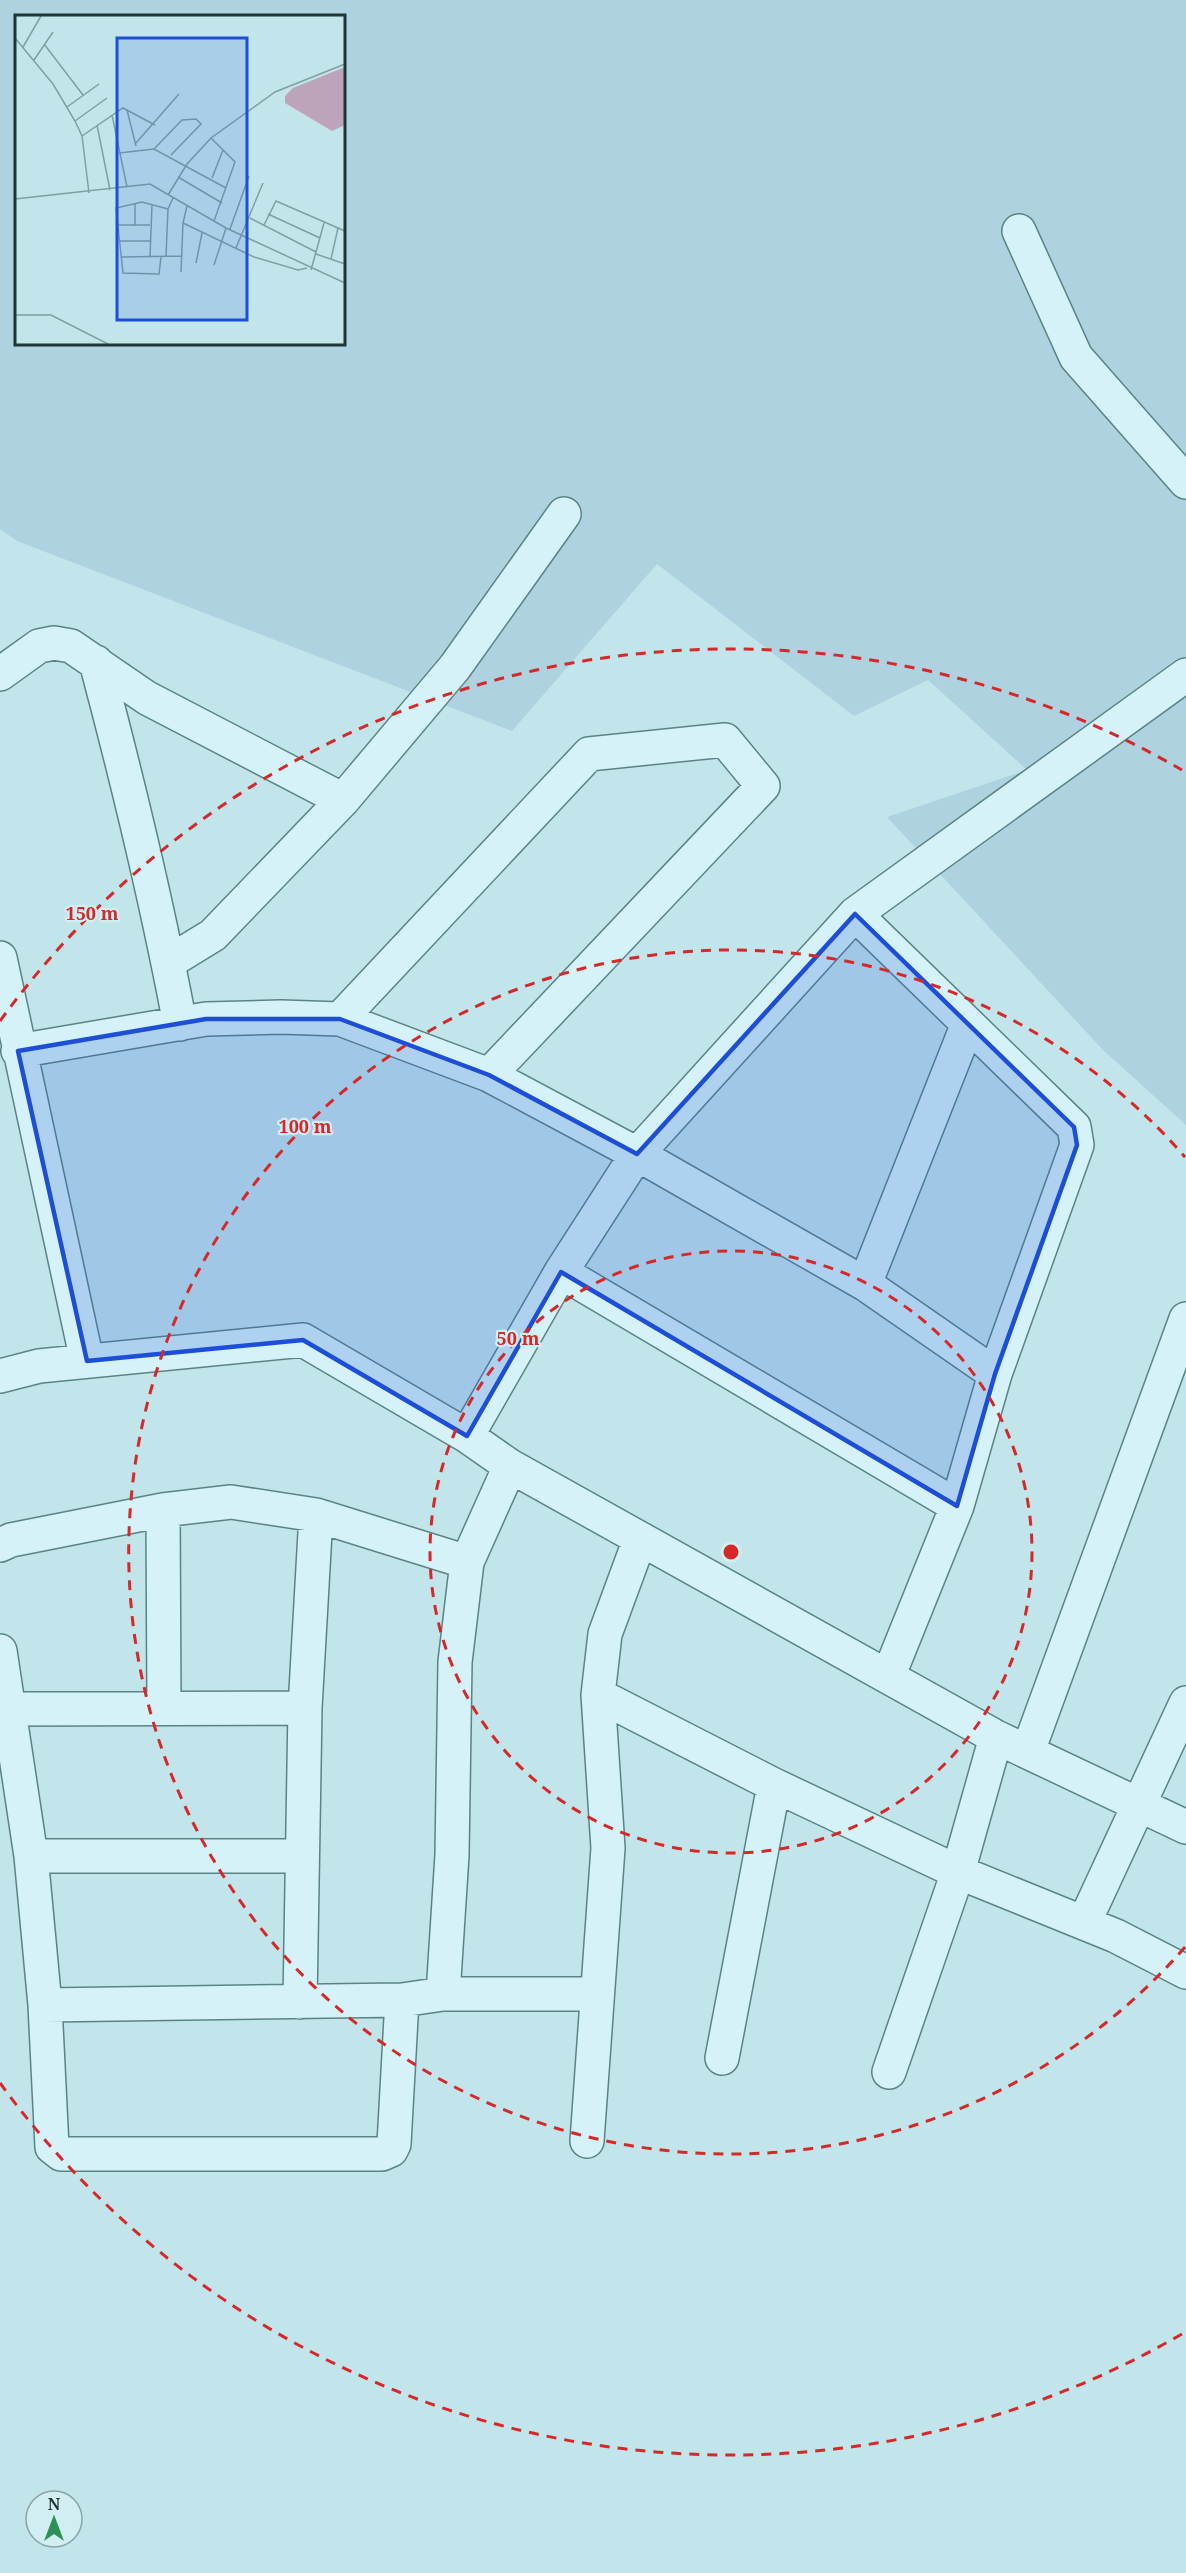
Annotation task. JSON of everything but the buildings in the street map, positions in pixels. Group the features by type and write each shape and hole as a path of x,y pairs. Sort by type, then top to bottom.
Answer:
{"street":[{"path":"1019,231 1076,357 1186,483"},
{"path":"169,962 213,935 343,800 455,667 564,514"},
{"path":"0,674 39,646 54,643 71,646 147,698 343,800"},
{"path":"96,662 123,762 169,962 180,1024"},
{"path":"466,1436 561,1272 637,1155 855,914 1186,675"},
{"path":"340,1019 589,754 724,740 763,786 489,1075"},
{"path":"855,914 967,1026 1074,1127 1077,1135 1073,1155 995,1374 957,1506 888,1677"},
{"path":"0,958 18,1051 87,1361"},
{"path":"18,1051 206,1019 270,1017 340,1019 489,1075 637,1155 865,1284 995,1374"},
{"path":"865,1284 967,1026"},
{"path":"561,1272 957,1506"},
{"path":"1028,1751 1186,1319"},
{"path":"0,1376 39,1366 303,1340 466,1436 510,1466 996,1737 1186,1827"},
{"path":"443,1994 452,1855 455,1662 466,1562 510,1466"},
{"path":"0,1545 11,1540 163,1510 231,1502 316,1515 466,1562"},
{"path":"163,1510 164,1708"},
{"path":"300,2002 305,1708 316,1515"},
{"path":"587,2141 608,1848 598,1695 605,1634 640,1539"},
{"path":"0,1651 31,1856 45,2005 52,2147 61,2154 382,2154 391,2150 394,2144 402,2000"},
{"path":"598,1695 774,1785 958,1872 1116,1936 1186,1972"},
{"path":"1084,1923 1186,1703"},
{"path":"9,1709 305,1708"},
{"path":"888,2072 958,1872 996,1737"},
{"path":"722,2058 774,1785"},
{"path":"31,1856 301,1856"},
{"path":"45,2005 402,2000 443,1994 596,1994"}],"highlighted area":[{"path":"855,914 1074,1127 1077,1145 995,1374 957,1506 561,1272 467,1436 303,1340 87,1361 18,1051 206,1019 340,1019 489,1075 637,1154"}],"shaded area":[{"path":"0,0 1186,0 1186,1125 1103,1050 887,817 1027,770 928,680 854,716 657,564 512,731 17,541 0,529"}]}
